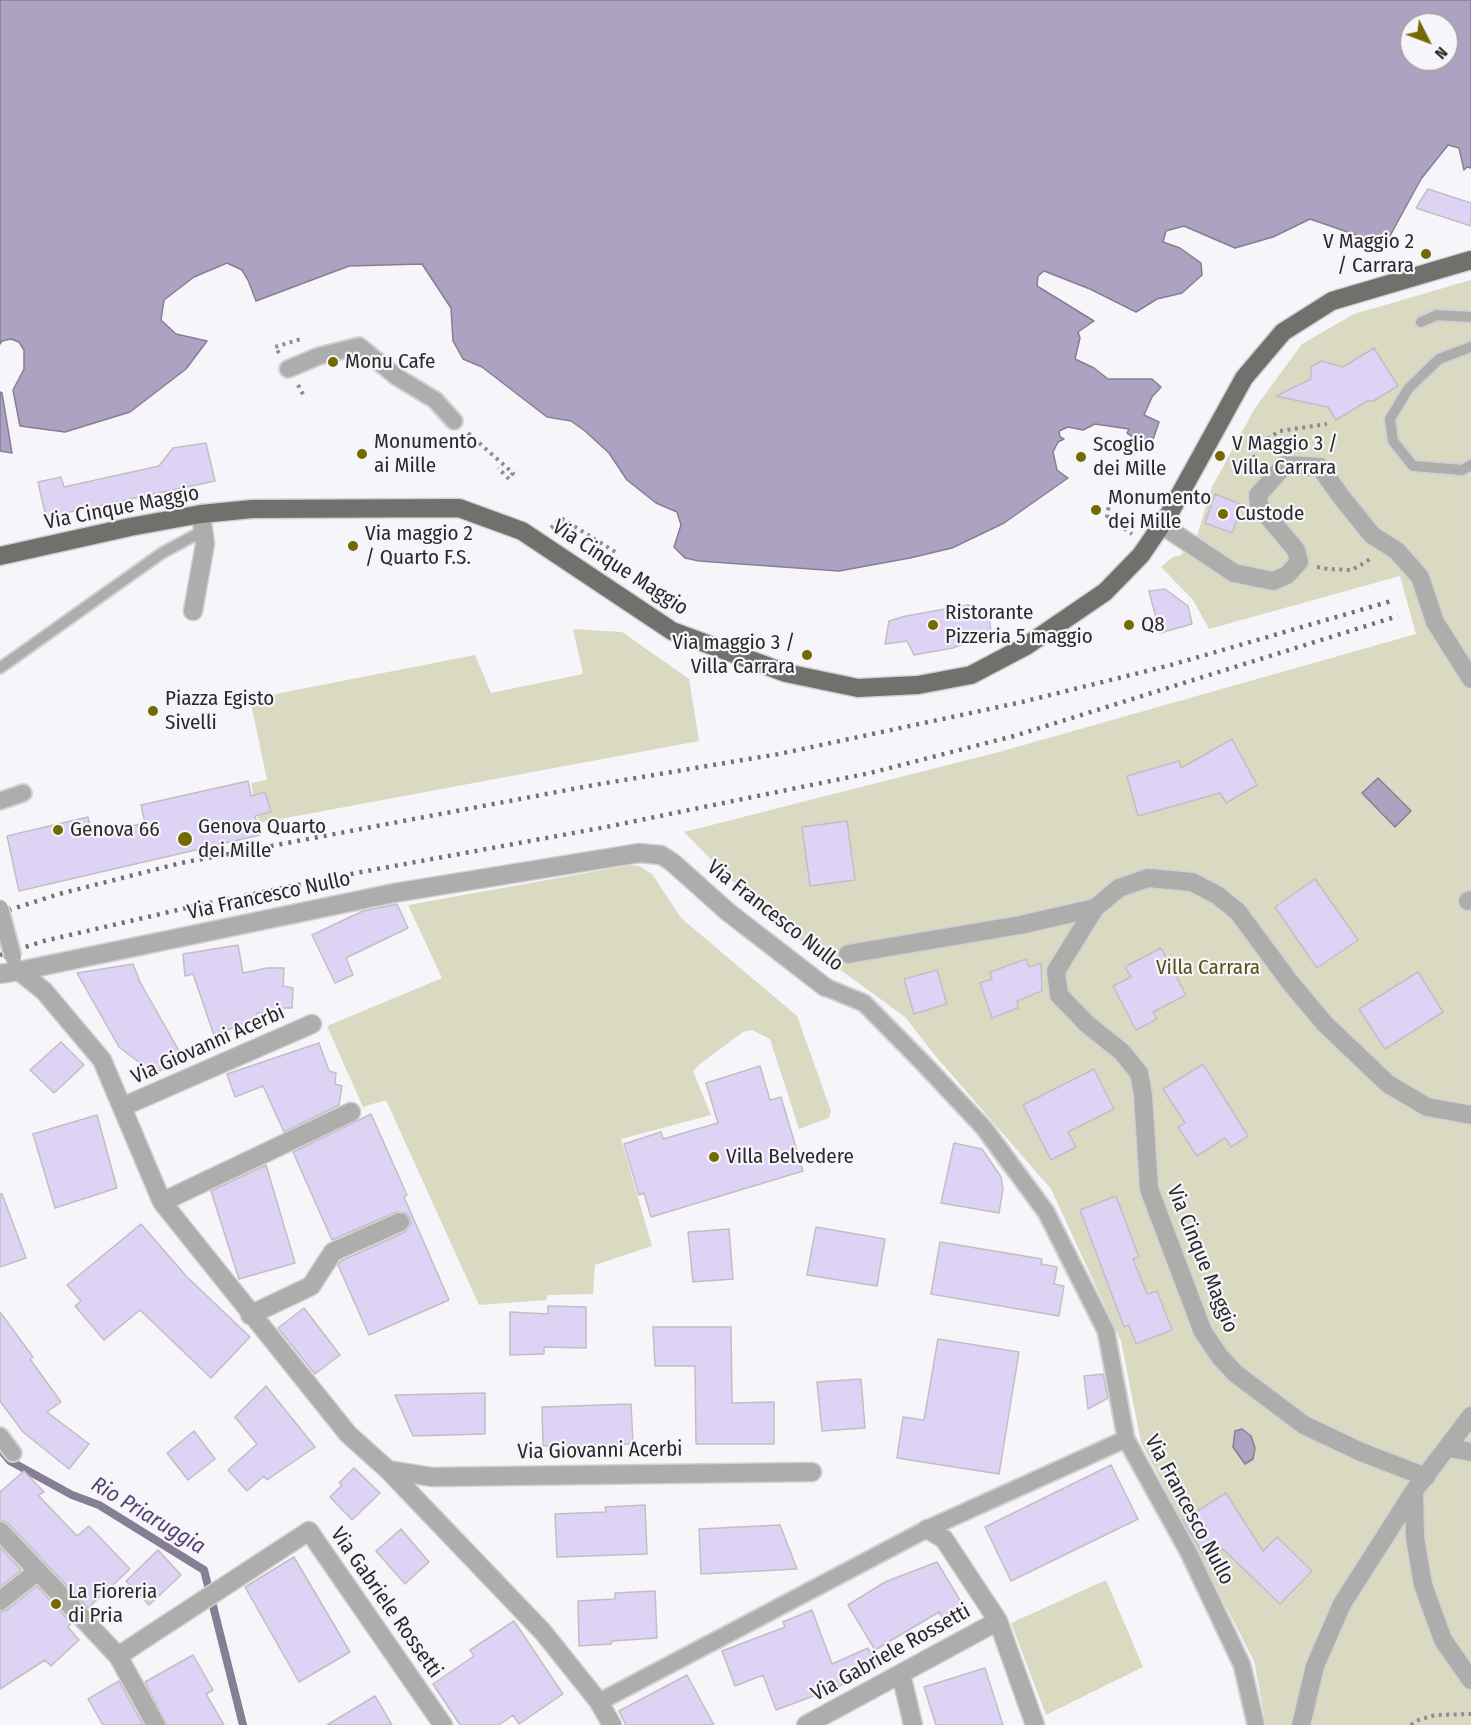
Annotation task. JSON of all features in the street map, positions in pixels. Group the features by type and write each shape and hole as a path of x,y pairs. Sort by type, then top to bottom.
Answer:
{"main road":[{"name":"Via Cinque Maggio","path":"0,556 130,527 202,522 252,509 459,508 522,531 672,631 786,673 858,688 918,685 971,675 1026,646 1105,592 1141,555 1162,525 1244,378 1283,332 1332,300 1471,260"}],"street":[{"path":"288,369 319,356 359,346 397,377 435,400 454,421"},
{"path":"1162,525 1234,573 1273,581 1287,574 1299,562 1296,550 1259,506 1258,495 1285,465 1320,467 1372,535 1397,551 1420,577 1435,622 1471,680"},
{"path":"193,611 204,555 202,522"},
{"path":"0,801 23,793"},
{"name":"Via Francesco Nullo","path":"16,964 388,894 639,853 661,855 728,912 825,987 864,1003 984,1128 1046,1212 1106,1331 1126,1439 1189,1553 1242,1665 1256,1725"},
{"name":"Via Cinque Maggio","path":"1420,1484 1362,1452 1304,1425 1236,1374 1220,1357 1203,1332 1149,1189 1143,1095 1139,1073 1122,1052 1087,1024 1059,995 1056,970 1095,908 1119,888 1148,878 1192,882 1217,895 1238,912 1289,981 1325,1024 1388,1084 1427,1107 1471,1115"},
{"path":"0,908 16,964 0,974"},
{"name":"Via Cinque Maggio","path":"848,954 1020,925 1095,908"},
{"name":"Via Giovanni Acerbi","path":"16,964 44,991 102,1060 162,1202 250,1315 348,1434 388,1470 543,1632 599,1702 612,1725"},
{"name":"Via Giovanni Acerbi","path":"122,1107 312,1024"},
{"path":"162,1202 351,1112"},
{"path":"250,1315 311,1286 333,1252 400,1222"},
{"path":"1301,1725 1315,1666 1342,1604 1420,1484 1471,1416"},
{"path":"0,1436 13,1453"},
{"path":"599,1702 927,1529 1126,1439"},
{"path":"1448,1448 1471,1452"},
{"name":"Via Giovanni Acerbi","path":"388,1470 432,1477 812,1472"},
{"path":"1420,1484 1415,1538 1423,1585 1443,1640 1471,1680"},
{"path":"927,1529 944,1539 998,1621 1035,1725"},
{"path":"0,1531 118,1656 156,1725"},
{"name":"Via Gabriele Rossetti","path":"118,1656 309,1531 443,1725"},
{"path":"0,1601 38,1571"},
{"name":"Via Gabriele Rossetti","path":"806,1725 998,1621"},
{"path":"901,1674 913,1725"}],"lane":[{"path":"1421,322 1437,315 1471,317"},
{"path":"1471,347 1439,359 1408,389 1390,418 1393,441 1413,466 1462,470 1471,465"},
{"path":"0,668 202,522"}],"path":[{"path":"454,421 513,473 509,479 498,468"},
{"path":"1110,500 1107,516 1148,545"},
{"path":"538,541 561,518 617,553"},
{"path":"1299,562 1328,569 1352,570 1388,547 1397,551"},
{"path":"1411,1725 1435,1715 1471,1714"}],"green space":[{"name":"Villa Carrara","path":"1471,280 1471,1725 1266,1725 1254,1661 1141,1442 1121,1341 1051,1189 933,1053 905,1017 768,917 684,832 999,752 1416,634 1400,576 1209,629 1193,600 1161,567 1173,557 1180,556 1197,536 1212,487 1255,408 1302,344 1354,314"},
{"path":"573,629 622,632 689,679 699,741 259,823 251,783 267,780 250,699 475,655 491,693 583,674"},
{"path":"630,865 639,866 652,874 681,918 797,1016 831,1111 829,1118 799,1129 770,1039 752,1030 743,1032 693,1071 711,1115 621,1139 652,1246 595,1265 593,1294 548,1295 546,1300 479,1305 386,1100 363,1107 327,1026 442,978 408,905"},
{"path":"1106,1580 1143,1667 1046,1715 1011,1623"}],"shaded area":[{"path":"0,0 1471,0 1471,168 1467,167 1464,170 1459,148 1448,145 1421,179 1385,245 1310,219 1273,237 1235,248 1184,226 1166,231 1163,242 1180,248 1201,263 1202,275 1182,293 1157,299 1136,312 1090,289 1044,271 1038,276 1037,286 1094,321 1078,332 1080,338 1075,359 1094,368 1108,379 1152,379 1161,387 1152,397 1144,415 1159,422 1150,448 1127,433 1129,429 1095,424 1083,430 1068,427 1059,431 1060,437 1064,439 1058,442 1053,452 1057,470 1068,478 1004,523 952,548 910,558 839,571 699,561 685,558 674,547 681,525 677,512 656,503 627,480 609,453 585,431 571,421 547,417 482,367 463,359 453,341 451,308 422,264 349,266 256,301 242,270 227,263 194,277 164,300 161,320 176,334 207,341 186,369 130,412 65,432 20,426 13,390 24,369 24,350 19,342 11,339 2,341 0,344"},
{"path":"0,392 2,393 12,453 0,451"},
{"path":"1378,778 1411,811 1395,827 1362,793"},
{"path":"1242,1429 1251,1436 1255,1448 1253,1459 1245,1464 1233,1447 1235,1431"}],"building":[{"path":"1428,189 1471,203 1471,226 1416,208"},
{"path":"1374,348 1398,386 1336,420 1328,407 1276,396 1311,379 1311,367 1321,361 1343,367"},
{"path":"206,443 215,481 46,517 38,482 61,477 64,487 159,466 173,448"},
{"name":"Custode","path":"1215,494 1242,505 1232,533 1205,523"},
{"path":"1165,589 1188,606 1192,624 1160,633 1149,591"},
{"path":"968,605 988,611 991,632 953,648 914,655 907,641 885,644 889,621"},
{"path":"1232,739 1257,785 1226,803 1220,793 1138,816 1127,776 1179,761 1181,768"},
{"path":"248,781 251,796 265,792 271,812 255,816 260,835 19,891 7,836 88,817 92,835 145,823 141,805"},
{"path":"847,821 855,880 810,886 802,827"},
{"path":"1315,879 1358,940 1317,968 1275,907"},
{"path":"397,904 408,928 346,958 353,975 335,983 312,935 363,911"},
{"path":"238,945 243,973 267,968 284,968 283,986 293,988 292,1008 279,1008 279,1012 256,1013 257,1019 214,1035 193,974 185,976 183,954"},
{"path":"1161,948 1186,995 1153,1012 1157,1019 1136,1030 1113,986 1131,977 1125,967"},
{"path":"1026,959 1029,967 1041,963 1042,991 1017,1001 1018,1008 992,1018 980,983 992,979 990,972"},
{"path":"133,964 140,982 183,1058 154,1074 119,1047 77,973"},
{"path":"937,970 947,1004 914,1014 904,979"},
{"path":"1418,972 1443,1012 1385,1049 1359,1009"},
{"path":"61,1042 84,1065 54,1093 30,1070"},
{"path":"319,1043 329,1071 336,1073 335,1084 342,1086 339,1105 284,1132 263,1086 235,1097 227,1074"},
{"path":"1203,1064 1248,1136 1231,1147 1225,1138 1197,1156 1178,1127 1185,1123 1163,1089"},
{"name":"Villa Belvedere","path":"760,1066 770,1100 781,1097 803,1171 651,1217 644,1193 639,1195 624,1144 661,1132 663,1139 718,1123 706,1083"},
{"path":"1094,1069 1114,1109 1068,1132 1076,1147 1051,1160 1023,1105"},
{"path":"371,1114 407,1195 404,1197 449,1300 369,1335 338,1265 341,1261 405,1232 411,1224 410,1218 406,1213 396,1212 332,1240 293,1152"},
{"path":"97,1115 117,1188 55,1208 33,1134"},
{"path":"954,1143 982,1149 1001,1177 1003,1189 999,1213 941,1203"},
{"path":"266,1165 295,1263 239,1279 211,1191"},
{"path":"0,1194 2,1194 26,1258 0,1267"},
{"path":"1116,1196 1139,1257 1133,1259 1147,1294 1157,1291 1172,1330 1136,1344 1129,1325 1124,1327 1080,1210"},
{"path":"141,1224 187,1277 250,1337 211,1378 140,1310 104,1340 75,1306 81,1301 67,1285"},
{"path":"816,1227 885,1239 877,1286 807,1275"},
{"path":"729,1229 733,1279 693,1282 688,1232"},
{"path":"940,1242 1042,1259 1041,1264 1057,1267 1054,1284 1064,1286 1059,1316 931,1294"},
{"path":"548,1306 586,1307 586,1348 544,1347 544,1354 510,1355 510,1312 548,1314"},
{"path":"304,1308 340,1355 315,1374 278,1328"},
{"path":"0,1312 33,1357 30,1359 61,1402 47,1412 89,1444 69,1469 23,1432 0,1401"},
{"path":"653,1327 731,1327 732,1403 774,1402 774,1444 696,1444 695,1366 655,1366"},
{"path":"938,1339 1019,1352 999,1474 897,1458 903,1417 924,1420"},
{"path":"1103,1374 1108,1398 1088,1409 1084,1376"},
{"path":"861,1379 865,1428 822,1431 817,1382"},
{"path":"266,1386 315,1447 267,1480 264,1476 247,1491 228,1470 257,1444 235,1417"},
{"path":"485,1393 485,1434 413,1436 395,1395"},
{"path":"631,1404 633,1444 543,1446 542,1407"},
{"path":"194,1431 215,1459 188,1480 167,1453"},
{"path":"1111,1465 1138,1519 1011,1581 985,1527"},
{"path":"354,1468 380,1493 352,1520 330,1497 342,1485 339,1483"},
{"path":"24,1471 44,1492 38,1495 77,1536 89,1526 130,1569 88,1608 8,1523 0,1520 0,1492"},
{"path":"1226,1493 1263,1551 1277,1537 1312,1571 1280,1604 1223,1549 1206,1559 1183,1520"},
{"path":"645,1505 647,1554 557,1557 555,1514 606,1512 605,1507"},
{"path":"780,1525 797,1569 701,1574 699,1529"},
{"path":"401,1529 429,1562 405,1584 376,1551"},
{"path":"0,1547 21,1570 0,1587"},
{"path":"158,1550 181,1575 149,1605 126,1581"},
{"path":"294,1557 350,1652 299,1682 245,1587"},
{"path":"937,1562 964,1607 943,1620 939,1612 875,1650 848,1605 885,1582"},
{"path":"37,1586 71,1623 68,1627 79,1640 51,1666 45,1660 0,1689 0,1612 7,1610"},
{"path":"655,1591 657,1638 579,1646 578,1601 615,1599 615,1593"},
{"path":"812,1610 832,1664 868,1648 878,1667 840,1686 776,1710 763,1675 735,1686 722,1651 785,1627 783,1622"},
{"path":"514,1621 563,1694 519,1724 513,1715 499,1725 460,1725 433,1684 474,1656 470,1650"},
{"path":"193,1655 213,1690 206,1694 224,1725 167,1725 145,1682"},
{"path":"985,1668 1003,1725 936,1725 924,1687"},
{"path":"687,1675 714,1725 626,1725 619,1711"},
{"path":"119,1681 143,1725 103,1725 88,1699"},
{"path":"375,1696 392,1725 327,1725"}],"waterway":[{"name":"Rio Priaruggia","path":"4,1454 10,1461 72,1495 99,1505 204,1570 243,1725"}],"railway":[{"path":"0,913 59,894 181,863 594,785 779,754 1022,702 1171,665 1395,600"},
{"path":"0,955 44,941 195,906 356,873 606,827 870,773 1014,736 1398,616"}],"place":[{"name":"V Maggio 2 / Carrara","path":"1426,254"},
{"name":"Monu Cafe","path":"333,362"},
{"name":"Monumento ai Mille","path":"362,454"},
{"name":"V Maggio 3 / Villa Carrara","path":"1220,456"},
{"name":"Scoglio dei Mille","path":"1081,457"},
{"name":"Monumento dei Mille","path":"1096,510"},
{"name":"Custode","path":"1223,514"},
{"name":"Via maggio 2 / Quarto F.S.","path":"353,546"},
{"name":"Ristorante Pizzeria 5 maggio","path":"933,625"},
{"name":"Q8","path":"1129,625"},
{"name":"Via maggio 3 / Villa Carrara","path":"807,655"},
{"name":"Piazza Egisto Sivelli","path":"153,711"},
{"name":"Genova 66","path":"58,830"},
{"name":"Genova Quarto dei Mille","path":"185,839"},
{"name":"Villa Belvedere","path":"714,1157"},
{"name":"La Fioreria di Pria","path":"56,1604"}]}
